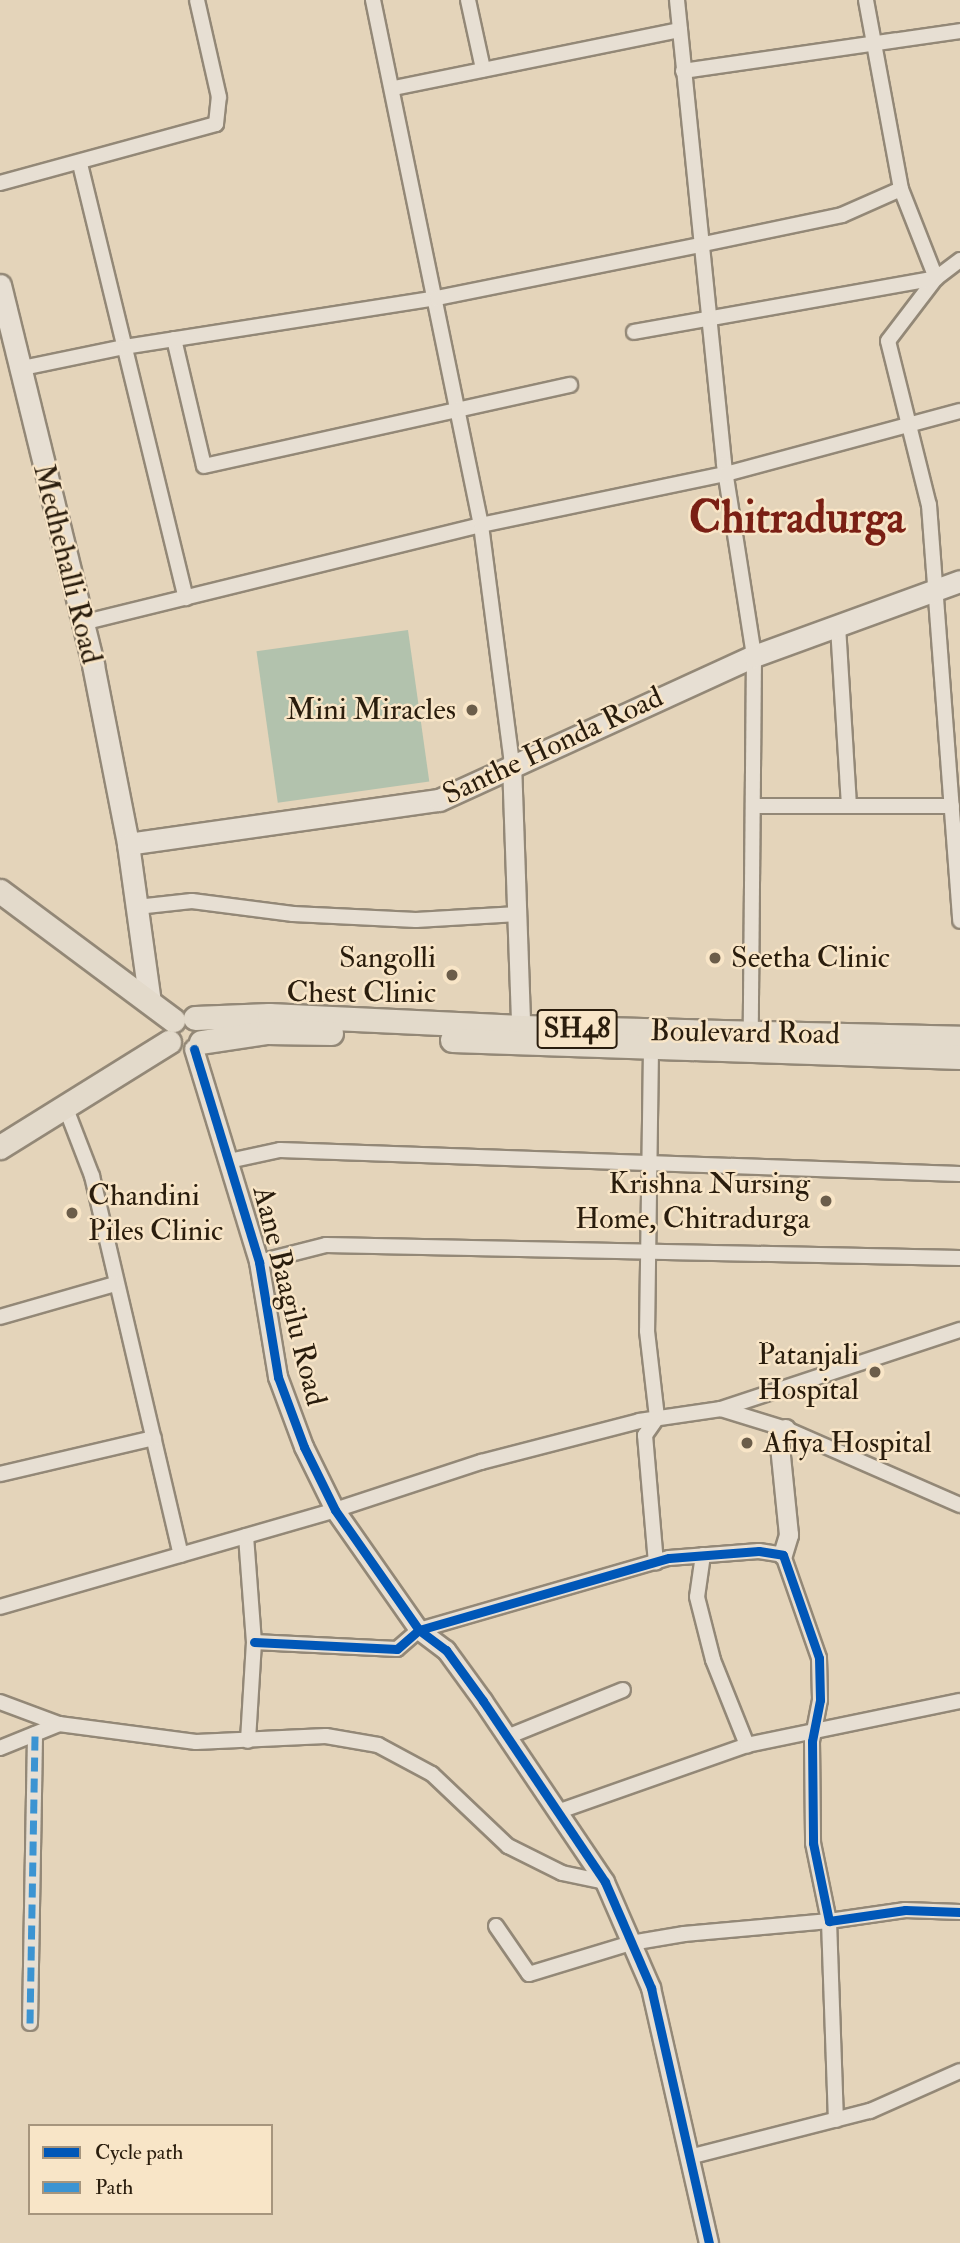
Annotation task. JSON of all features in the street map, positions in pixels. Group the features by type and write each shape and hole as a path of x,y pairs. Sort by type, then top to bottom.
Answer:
{"main road":[{"name":"Medhehalli Road","path":"0,285 18,369 82,623 128,844 150,1003"},
{"name":"Santhe Honda Road","path":"128,844 425,803 461,791 513,763 754,656 960,581"},
{"path":"0,891 179,1027 203,1031 198,1046"},
{"name":"Boulevard Road","path":"179,1027 270,1015 521,1027 960,1038"},
{"name":"SH48","path":"179,1027 180,1051 198,1046"},
{"name":"SH48","path":"0,1147 65,1106 179,1027"},
{"name":"Boulevard Road","path":"198,1046 306,1032 651,1049 960,1057"}],"street":[{"path":"0,183 80,164 216,124 219,97 197,0"},
{"path":"373,0 438,298 481,525 513,763 521,1027"},
{"path":"468,0 483,69"},
{"path":"677,0 707,320 726,474 754,656 751,1034"},
{"path":"866,0 901,189 936,278"},
{"path":"394,88 680,30"},
{"path":"683,71 960,31"},
{"path":"80,164 186,598"},
{"path":"18,369 124,347 438,298 699,245 842,215 901,189"},
{"path":"960,260 936,278 888,341 929,505 960,921"},
{"path":"634,332 936,278"},
{"path":"174,339 204,466 570,386"},
{"path":"82,623 481,525 726,474 960,411"},
{"path":"838,626 849,805"},
{"path":"753,806 952,806"},
{"path":"137,907 192,901 293,914 416,920 518,914"},
{"name":"Aane Baagilu Road","path":"198,1046 259,1262 278,1377 304,1447 335,1510 419,1630 446,1650 604,1882 651,1988 709,2243"},
{"path":"651,1049 647,1331 657,1418 646,1435 656,1563"},
{"path":"65,1106 93,1176 115,1284 181,1555"},
{"path":"229,1161 280,1150 960,1174"},
{"path":"259,1262 326,1245 647,1254 960,1258"},
{"path":"0,1317 115,1284"},
{"path":"0,1607 335,1510 481,1462 657,1418 721,1409 960,1330"},
{"path":"721,1409 786,1429 960,1505"},
{"path":"786,1429 780,1446 789,1535 783,1555 819,1658 820,1700 814,1734 813,1843 829,1921 836,2120"},
{"path":"0,1474 154,1438"},
{"path":"246,1536 254,1642 248,1741"},
{"path":"254,1642 397,1650 419,1630 656,1563 703,1555 759,1551 783,1555"},
{"path":"703,1555 697,1597 713,1660 747,1745"},
{"path":"507,1737 623,1690"},
{"path":"557,1812 747,1745 814,1734 960,1701"},
{"path":"0,1702 59,1724 196,1742 326,1736 378,1745 432,1774 508,1846 562,1873 604,1882"},
{"path":"0,1748 59,1724"},
{"path":"30,2023 35,1734"},
{"path":"496,1926 529,1974 631,1944 684,1934 829,1921 905,1910 960,1912"},
{"path":"689,2157 870,2110 960,2071"}],"shaded area":[{"path":"408,630 429,782 278,803 256,651"}],"marked path":[{"path":"30,2023 35,1734"}],"cycle path":[{"path":"194,1049 259,1262 278,1377 304,1447 335,1510 419,1630 446,1650 605,1882 651,1988 709,2243"},
{"path":"254,1642 397,1649 419,1630 669,1558 759,1551 783,1555 819,1658 820,1700 812,1741 813,1843 829,1921 905,1910 960,1912"}],"place":[{"name":"Mini Miracles","path":"472,710"},
{"name":"Seetha Clinic","path":"715,958"},
{"name":"Sangolli Chest Clinic","path":"452,975"},
{"name":"Krishna Nursing Home, Chitradurga","path":"826,1201"},
{"name":"Chandini Piles Clinic","path":"72,1213"},
{"name":"Patanjali Hospital","path":"875,1372"},
{"name":"Afiya Hospital","path":"747,1443"}],"district":[{"name":"Chitradurga","path":"797,519"}]}
